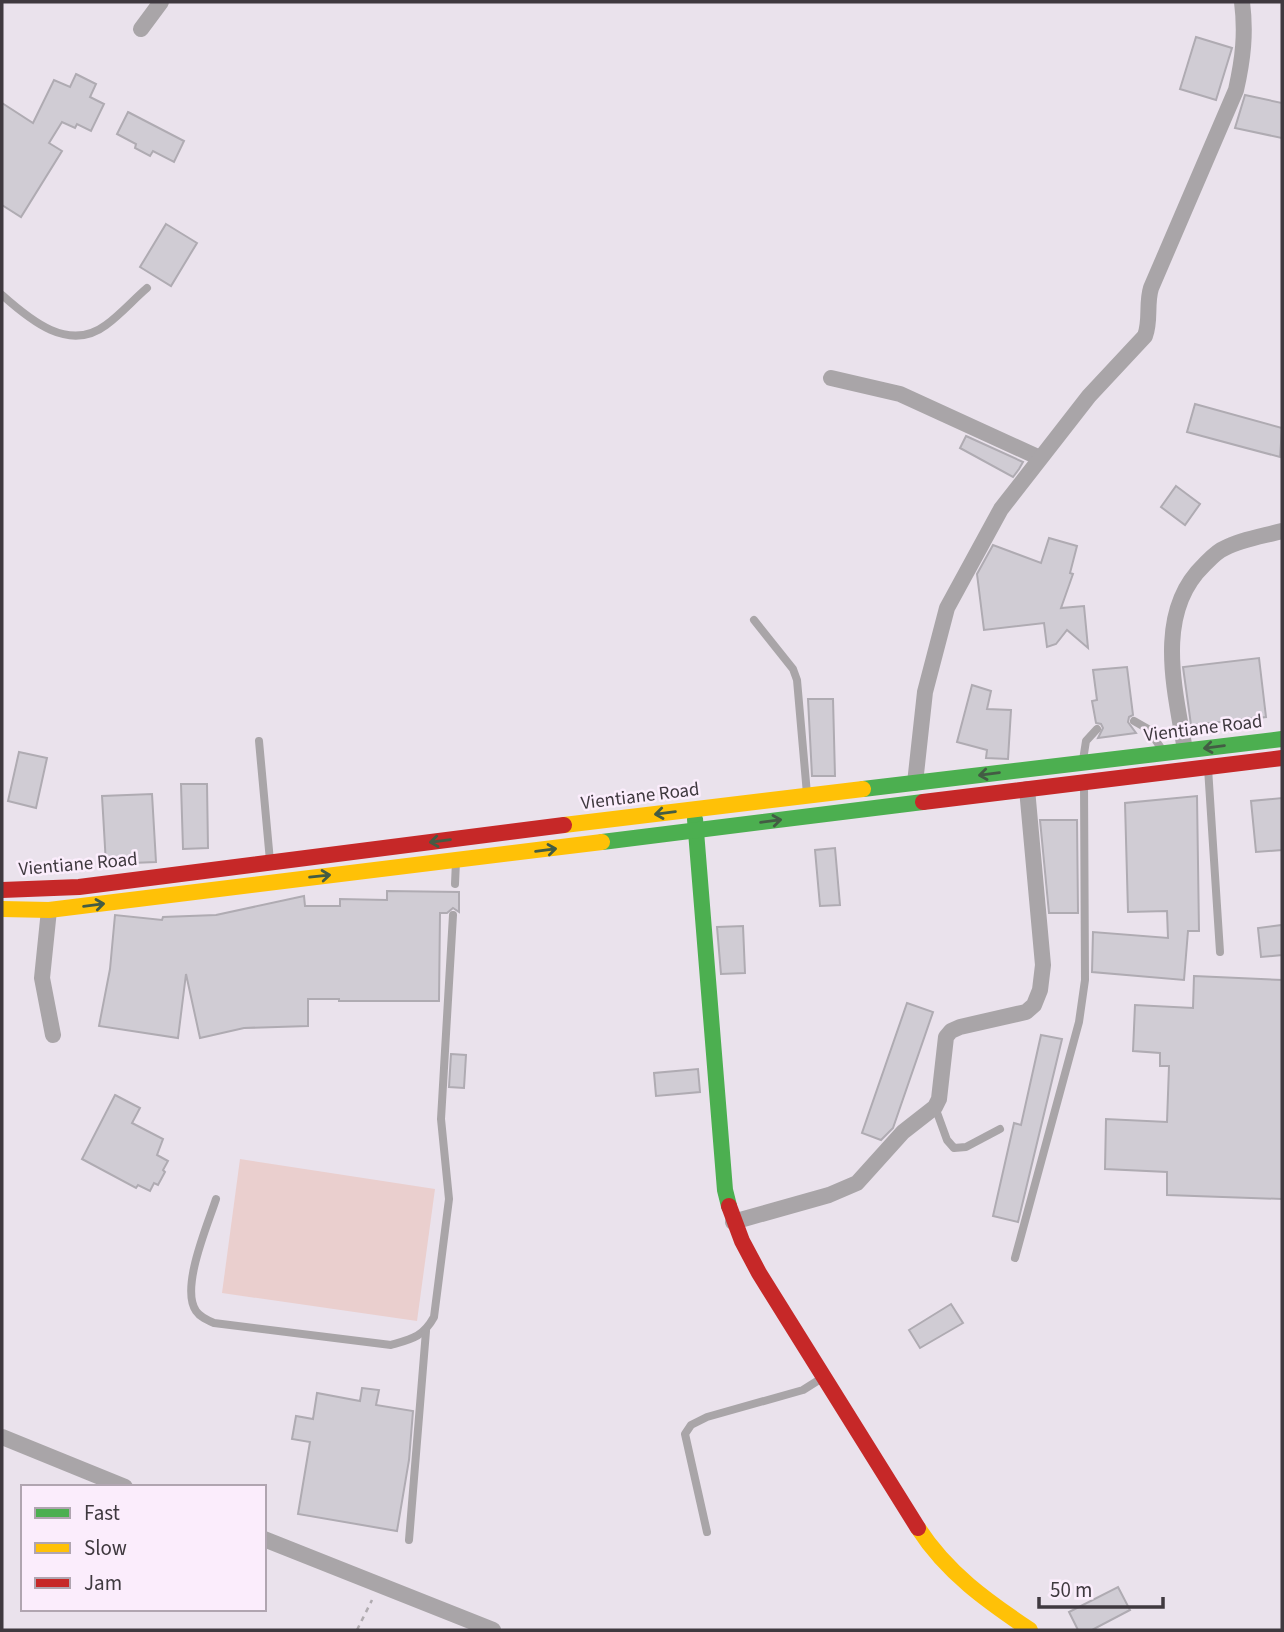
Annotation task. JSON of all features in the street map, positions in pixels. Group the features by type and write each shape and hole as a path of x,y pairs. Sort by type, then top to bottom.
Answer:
{"main road":[{"name":"Vientiane Road","path":"2,890 79,887 1282,739"},
{"path":"2,909 49,910 1282,758"},
{"path":"694,810 725,1190 733,1222 822,1378 933,1551 967,1586 1030,1630"}],"street":[{"path":"141,29 161,2"},
{"path":"915,783 925,692 947,608 1001,509 1089,396 1145,336 1149,323 1150,288 1236,90 1244,57 1242,2"},
{"path":"831,378 900,394 1040,458"},
{"path":"1185,750 1173,675 1172,642 1176,609 1186,586 1195,573 1225,548 1282,531"},
{"path":"733,1222 829,1195 857,1183 903,1132 935,1107 939,1099 943,1046 951,1031 970,1024 1026,1012 1034,1004 1040,990 1043,965 1027,789"},
{"path":"49,910 42,978 53,1035"},
{"path":"2,1437 120,1485"},
{"path":"266,1540 493,1630"}],"lane":[{"path":"2,295 26,317 64,336 86,335 105,326 147,288"},
{"path":"754,620 793,669 797,680 807,796"},
{"path":"1134,721 1148,729 1164,752"},
{"path":"1083,762 1086,741 1097,729"},
{"path":"259,741 270,864"},
{"path":"1208,768 1220,952"},
{"path":"1015,1258 1079,1022 1084,980 1083,783"},
{"path":"455,884 456,861"},
{"path":"410,1540 426,1331 434,1317 449,1199 441,1119 453,915"},
{"path":"935,1107 947,1140 954,1149 966,1147 1000,1129"},
{"path":"216,1199 194,1264 191,1294 194,1310 203,1318 214,1323 390,1345 426,1331"},
{"path":"707,1532 685,1434 691,1425 707,1417 803,1390 822,1378"}],"path":[{"path":"357,1630 380,1585"}],"shaded area":[{"path":"240,1159 435,1189 417,1321 222,1293"}],"building":[{"path":"1196,37 1232,48 1216,100 1180,89"},
{"path":"76,74 96,84 90,97 104,104 91,131 77,124 75,128 62,122 49,143 62,151 21,217 2,205 2,103 33,123 54,80 70,87"},
{"path":"1245,95 1282,103 1282,138 1235,128"},
{"path":"128,112 184,141 174,162 153,151 150,156 135,148 136,144 117,134"},
{"path":"166,224 197,243 171,286 140,267"},
{"path":"1195,404 1282,428 1280,457 1187,432"},
{"path":"966,436 1023,462 1013,477 960,448"},
{"path":"1176,486 1200,504 1185,525 1161,507"},
{"path":"1049,538 1077,546 1070,573 1073,574 1061,608 1084,606 1088,648 1067,630 1056,644 1047,647 1044,623 984,630 977,574 993,545 1041,563"},
{"path":"1259,658 1266,717 1191,725 1183,667"},
{"path":"1127,667 1133,715 1128,722 1136,733 1098,738 1103,728 1096,723 1092,701 1097,700 1093,670"},
{"path":"972,685 991,691 987,709 1011,710 1008,759 986,758 987,750 957,742"},
{"path":"808,699 833,699 835,776 812,776"},
{"path":"19,752 47,758 36,808 8,801"},
{"path":"181,784 207,784 208,848 183,849"},
{"path":"152,794 156,862 106,864 102,796"},
{"path":"1197,796 1199,931 1188,931 1184,980 1092,972 1093,932 1168,938 1167,911 1128,912 1125,803"},
{"path":"1282,798 1282,850 1256,852 1251,801"},
{"path":"1040,820 1077,820 1078,913 1049,913"},
{"path":"835,848 840,905 820,906 815,850"},
{"path":"387,891 459,892 459,912 453,908 447,913 440,913 439,1001 308,999 308,1026 244,1028 200,1038 186,974 178,1038 99,1026 110,969 115,915 162,920 163,917 216,915 304,896 305,906 340,906 340,899 387,900"},
{"path":"1282,925 1282,955 1261,957 1258,928"},
{"path":"743,926 745,973 721,974 717,927"},
{"path":"1194,976 1282,980 1282,1199 1167,1195 1167,1172 1105,1169 1106,1119 1167,1122 1169,1066 1160,1066 1160,1053 1133,1051 1135,1005 1193,1008"},
{"path":"907,1003 933,1012 893,1128 881,1140 862,1133"},
{"path":"1041,1035 1062,1039 1018,1222 993,1216 1014,1123 1021,1125"},
{"path":"451,1054 466,1055 464,1088 449,1087"},
{"path":"698,1069 700,1092 656,1096 654,1073"},
{"path":"115,1095 140,1108 132,1123 163,1139 157,1155 168,1161 158,1185 154,1183 150,1191 138,1185 136,1188 82,1159"},
{"path":"951,1304 963,1323 920,1348 909,1330"},
{"path":"362,1388 379,1390 376,1405 413,1411 409,1460 397,1531 298,1514 310,1442 292,1439 296,1416 313,1419 317,1393 360,1401"},
{"path":"1118,1587 1130,1610 1092,1630 1078,1630 1069,1612"}],"traffic: fast":[{"path":"863,789 1282,739"},
{"path":"602,842 923,802"},
{"path":"695,819 725,1190 729,1206"}],"traffic: slow":[{"path":"564,825 863,789"},
{"path":"2,909 49,910 602,842"},
{"path":"918,1528 955,1572 983,1597 1030,1630"}],"traffic: jam":[{"path":"923,802 1282,758"},
{"path":"2,890 79,887 564,825"},
{"path":"729,1206 742,1241 759,1273 918,1528"}]}
